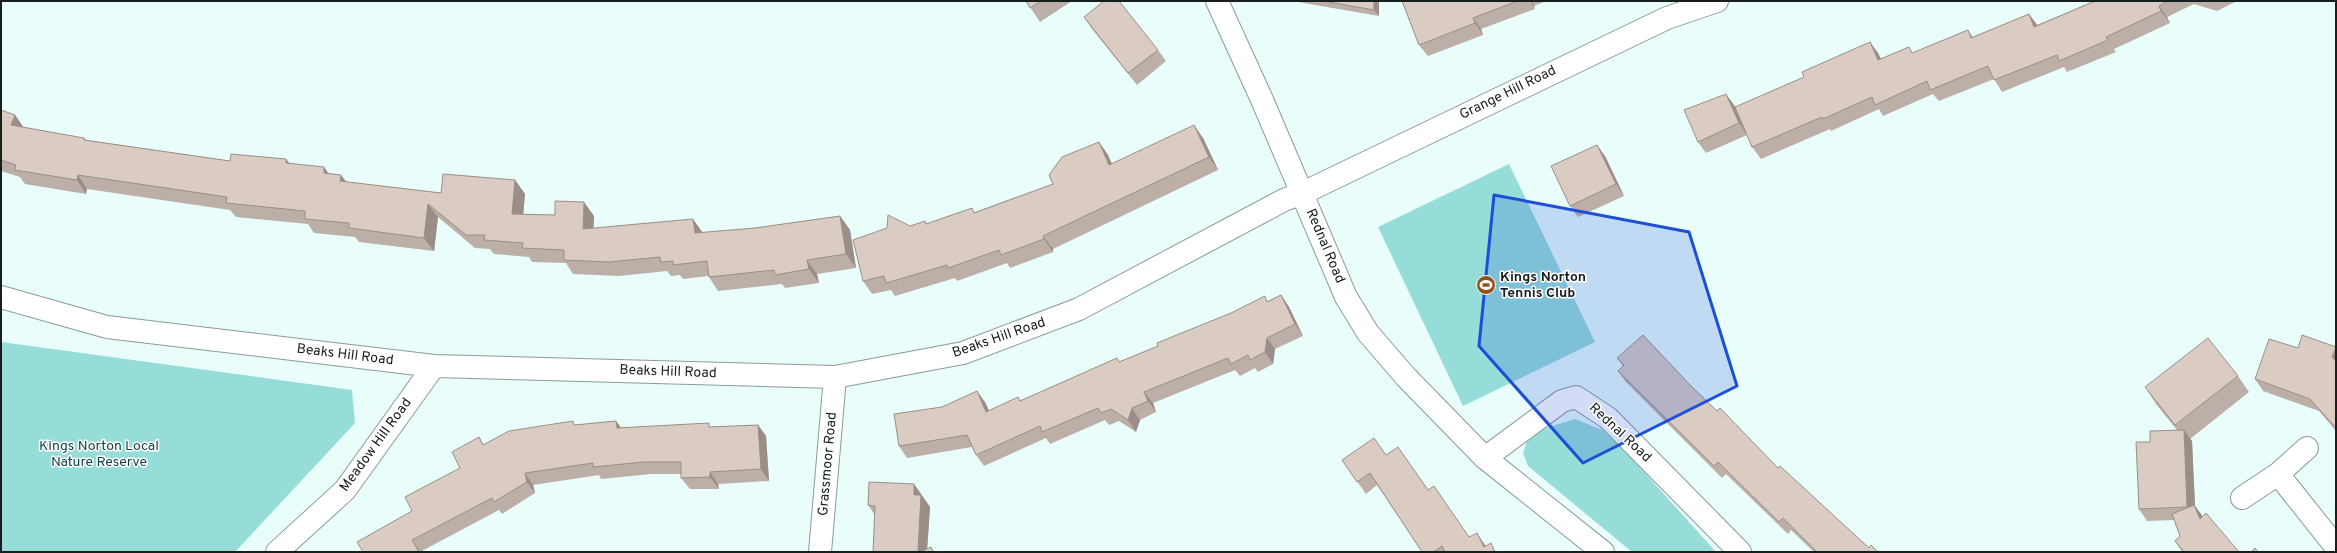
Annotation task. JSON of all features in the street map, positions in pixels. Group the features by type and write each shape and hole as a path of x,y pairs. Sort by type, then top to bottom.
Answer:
{"street":[{"name":"Rednal Road","path":"1217,1 1303,193 1346,297 1368,334 1406,377 1485,458 1603,552"},
{"name":"Grange Hill Road","path":"1303,193 1638,31 1667,18 1717,1"},
{"name":"Beaks Hill Road","path":"1,297 107,326 434,366 835,377 962,353 1079,309 1284,200 1303,193"},
{"name":"Meadow Hill Road","path":"277,552 344,490 434,366"},
{"name":"Grassmoor Road","path":"820,552 835,377"},
{"name":"Rednal Road","path":"1485,458 1562,401 1576,396 1608,418 1740,552"},
{"path":"2242,498 2278,474 2307,448"},
{"path":"2278,474 2336,547"}],"highlighted area":[{"path":"1494,195 1689,232 1737,386 1583,463 1479,346"}],"green space":[{"name":"Kings Norton Tennis Club","path":"1509,164 1595,342 1463,406 1378,227"},
{"name":"Kings Norton Local Nature Reserve","path":"1,342 352,390 355,423 235,552 1,552"},
{"path":"1575,419 1602,430 1628,454 1716,552 1632,552 1528,466 1523,453 1528,438 1543,429"}],"building":[{"path":"1026,1 1041,1 1030,8"},
{"path":"1104,1 1119,1 1158,50 1128,73 1084,17"},
{"path":"1323,1 1374,1 1374,10"},
{"path":"1402,1 1517,1 1473,18 1475,23 1419,45"},
{"path":"2095,1 2168,1 2159,6 2161,11 2106,37 2108,40 2059,61 2057,55 1994,80 1988,66 1930,90 1927,81 1875,105 1872,97 1823,119 1822,117 1752,147 1735,107 1804,77 1802,72 1870,42 1878,60 1909,47 1912,53 1968,30 1971,38 2029,14 2034,27"},
{"path":"1726,94 1739,123 1698,142 1684,110"},
{"path":"1,110 15,115 11,125 84,138 84,140 230,161 231,154 286,159 286,163 324,167 324,173 341,175 340,181 441,193 443,174 515,180 512,214 555,215 555,201 584,202 583,229 693,219 695,233 755,228 840,216 846,254 807,260 809,269 775,275 774,270 709,277 707,261 673,265 673,261 661,262 660,257 609,262 564,260 564,250 522,248 523,243 484,240 485,235 466,235 428,204 424,238 349,228 349,223 305,219 305,211 226,203 227,197 78,175 77,180 15,170 16,165 1,160"},
{"path":"1194,125 1209,157 1043,236 1044,239 1001,255 999,250 948,268 947,265 886,283 884,276 863,281 853,240 887,228 888,215 910,226 925,221 926,224 972,208 974,213 1053,184 1049,175 1062,157 1099,142 1109,165"},
{"path":"1597,145 1616,184 1570,206 1551,166"},
{"path":"1281,295 1295,324 1267,338 1265,352 1250,360 1248,355 1231,364 1228,358 1144,392 1148,401 1132,408 1128,420 1111,409 1101,413 1098,408 1042,432 1040,426 976,455 967,435 899,446 894,414 942,407 977,391 986,412 1018,397 1020,401 1117,358 1119,362 1158,346 1157,343 1231,313 1265,296 1267,302"},
{"path":"1643,335 1690,385 1717,411 1720,408 1778,468 1780,466 1869,548 1871,545 1878,552 1817,552 1783,518 1779,522 1718,462 1714,466 1618,371 1624,365 1617,358"},
{"path":"2302,335 2336,347 2332,357 2336,361 2336,428 2310,399 2255,379 2269,339 2298,348"},
{"path":"2208,338 2238,376 2175,425 2145,387"},
{"path":"573,421 574,425 616,421 617,428 709,423 709,427 758,425 761,469 710,472 710,477 681,478 681,462 643,462 593,467 593,463 525,473 527,482 494,502 492,498 412,540 419,552 363,552 357,542 412,511 405,497 460,468 452,452 479,437 483,445 509,431"},
{"path":"2184,430 2187,507 2139,509 2136,442 2150,442 2150,431"},
{"path":"1374,438 1386,455 1398,447 1428,490 1434,486 1469,537 1477,533 1484,547 1491,543 1495,552 1445,552 1442,546 1433,552 1422,552 1370,473 1357,482 1342,460"},
{"path":"869,482 914,484 914,495 921,495 918,552 873,552 875,506 868,505"},
{"path":"2194,505 2200,519 2206,513 2239,552 2184,552 2175,541 2180,536 2172,514"},
{"path":"931,547 933,552 920,552"},
{"path":"2255,548 2258,552 2251,552"}],"place":[{"name":"Kings Norton Tennis Club","path":"1486,285"}]}
